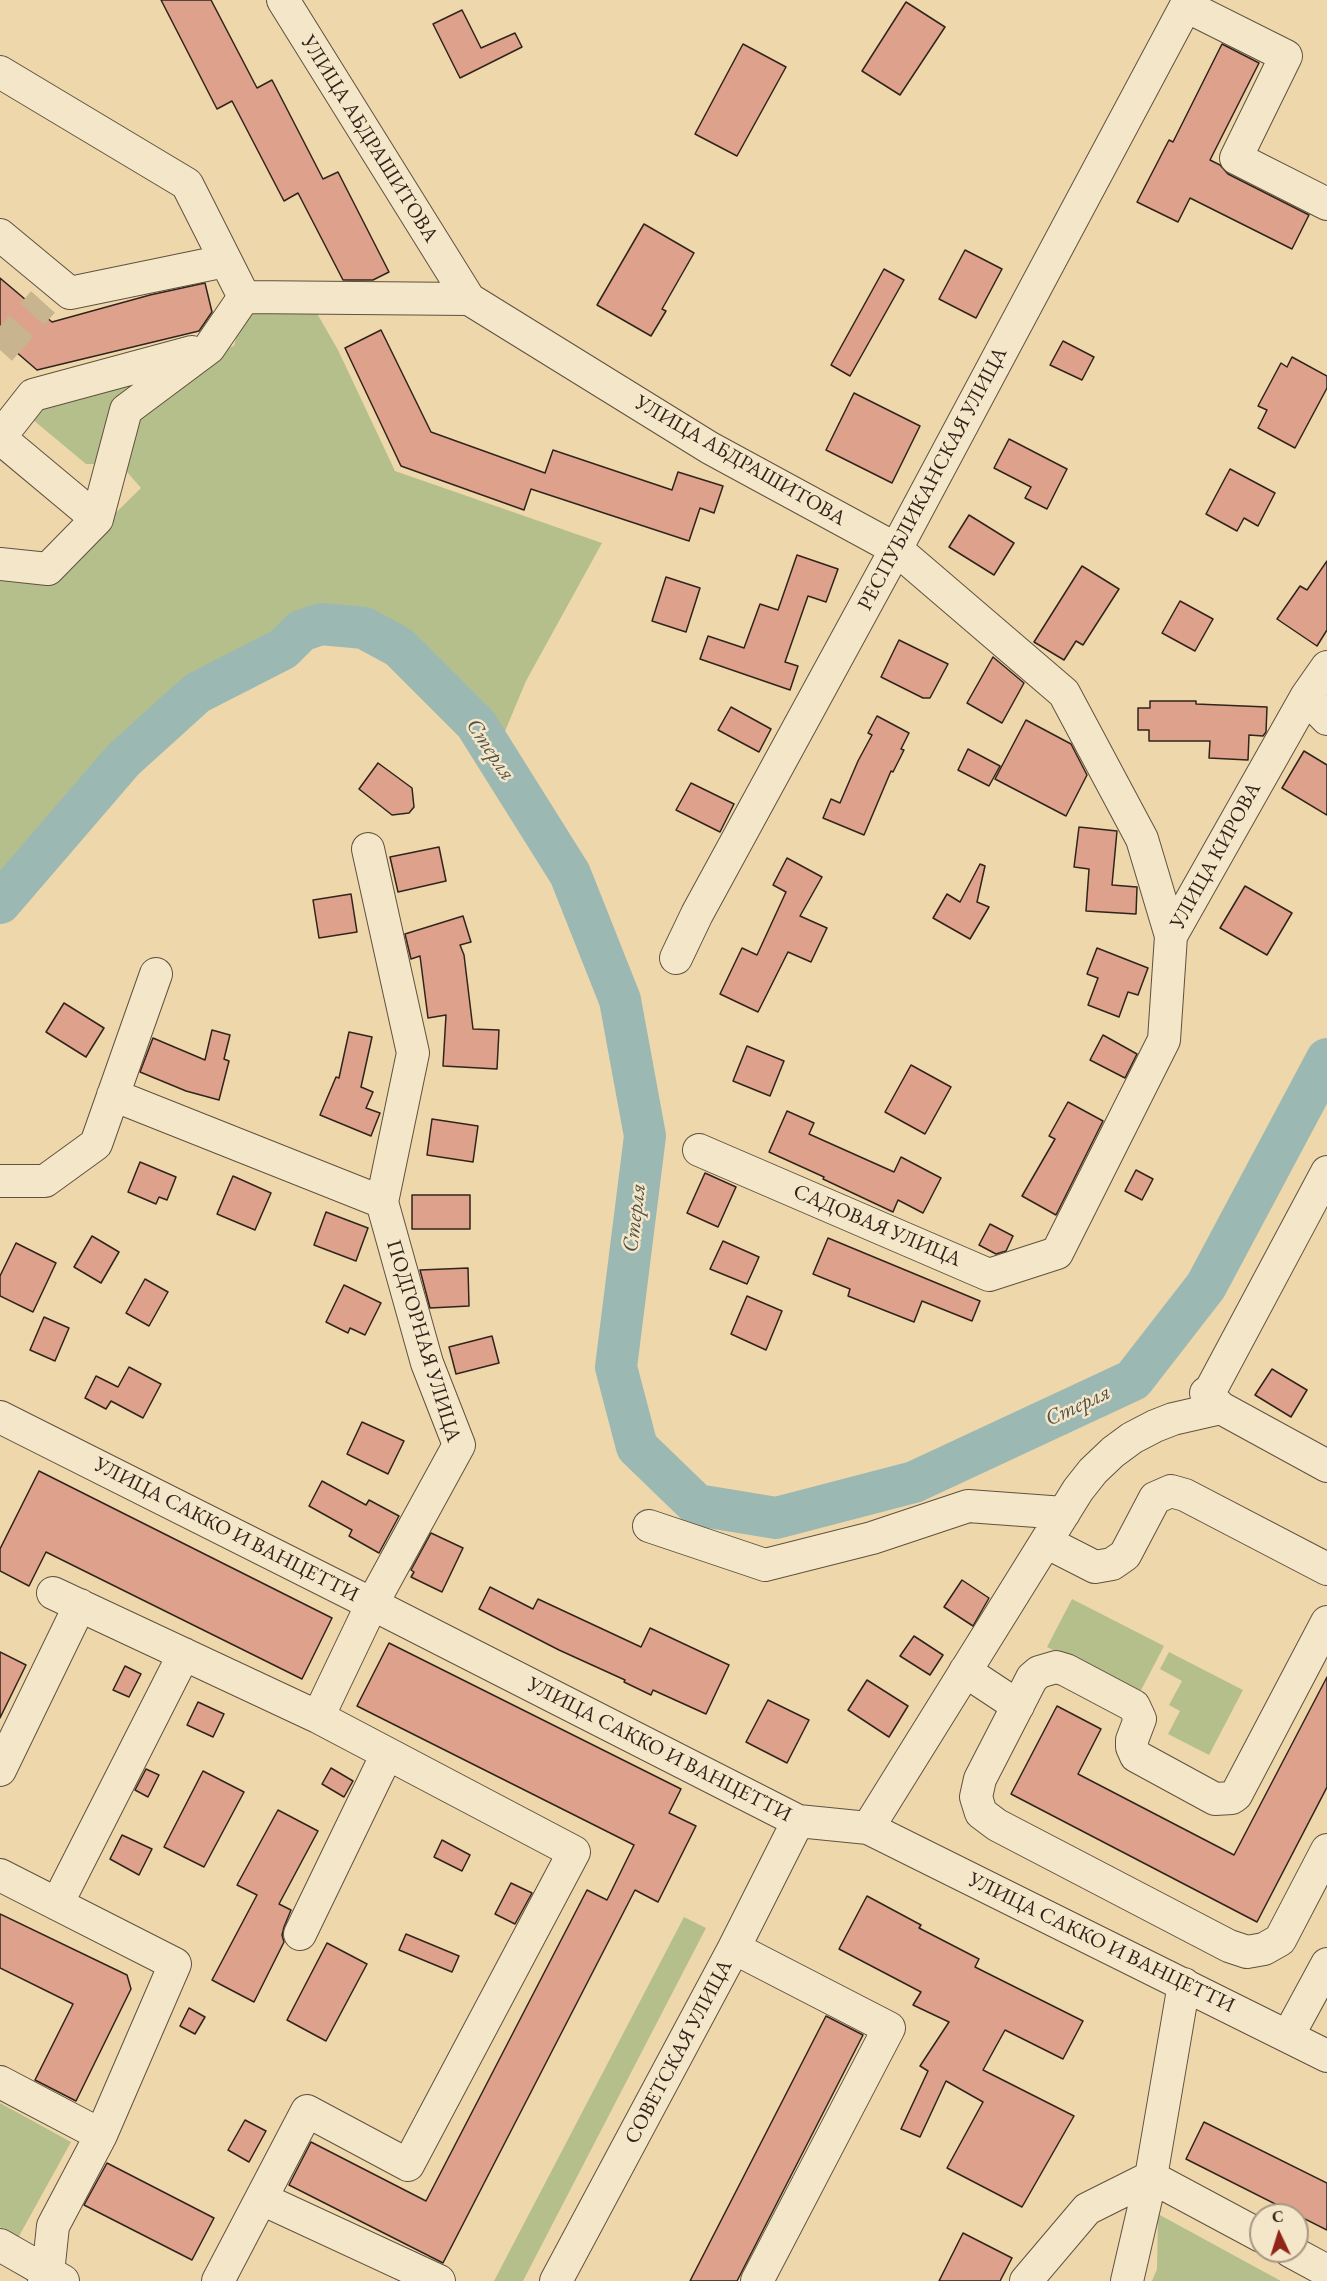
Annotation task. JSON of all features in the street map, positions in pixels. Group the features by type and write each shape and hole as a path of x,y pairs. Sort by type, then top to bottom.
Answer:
{"street":[{"name":"УЛИЦА АБДРАШИТОВА","path":"282,0 469,299 710,448 896,549 1064,693 1142,839 1171,936"},
{"path":"1188,3 1286,56 1236,158 1327,204"},
{"name":"РЕСПУБЛИКАНСКАЯ УЛИЦА","path":"676,958 697,914 896,549 1188,3"},
{"path":"0,72 187,184 244,297"},
{"path":"0,235 51,293 70,293 225,261"},
{"path":"244,297 469,299"},
{"path":"0,564 48,569 97,519 126,410 209,348 244,297"},
{"path":"97,519 0,437 33,395 209,348"},
{"name":"УЛИЦА КИРОВА","path":"1058,1253 1164,1040 1171,936 1316,708 1327,667"},
{"name":"ПОДГОРНАЯ УЛИЦА","path":"368,849 413,1053 382,1202 427,1363 459,1444 372,1604"},
{"path":"0,1181 45,1180 96,1144 156,974"},
{"path":"113,1095 382,1202"},
{"name":"САДОВАЯ УЛИЦА","path":"699,1150 989,1275 1058,1253"},
{"path":"868,1828 1064,1513 1093,1471 1132,1438 1173,1419 1209,1396 1327,1172"},
{"path":"1209,1396 1327,1466"},
{"name":"УЛИЦА САККО И ВАНЦЕТТИ","path":"0,1417 798,1821 868,1828 1327,2056"},
{"path":"1046,1542 1095,1567 1112,1564 1125,1555 1155,1498 1171,1491 1185,1495 1327,1569"},
{"path":"649,1526 765,1565 872,1538 968,1506 1064,1513"},
{"path":"0,1770 66,1599 318,1717 574,1852 408,2165 307,2111 218,2281"},
{"path":"318,1717 372,1604"},
{"path":"1327,1622 1236,1795 1226,1800 1215,1799 1136,1756 1132,1740 1140,1719 1134,1706 1056,1667 1039,1672 1032,1678 980,1779 976,1797 981,1813 997,1825 1238,1950 1258,1951 1280,1940 1327,1850"},
{"path":"57,1904 184,1654"},
{"path":"965,1671 1018,1706"},
{"path":"300,1934 387,1754"},
{"name":"СОВЕТСКАЯ УЛИЦА","path":"556,2281 734,1948 798,1821"},
{"path":"0,1875 175,1964 101,2135 53,2226 51,2278"},
{"path":"734,1948 889,2028 757,2281"},
{"path":"1288,2036 1327,1964"},
{"path":"1127,2281 1151,2177 1184,1984"},
{"path":"0,2082 101,2135"},
{"path":"1151,2177 1249,2230"},
{"path":"1026,2281 1087,2209 1151,2177"},
{"path":"262,2199 384,2270 439,2281"},
{"path":"0,2245 51,2278"},
{"path":"1309,2261 1327,2271"}],"green space":[{"path":"303,289 338,350 395,471 602,543 526,681 503,736 406,637 361,613 308,613 270,643 190,681 135,730 0,887 0,574 50,577 141,488 120,464 86,464 32,419 47,400 132,378 234,346 238,331 257,308"},
{"path":"1072,1599 1164,1646 1139,1694 1047,1647"},
{"path":"1169,1652 1243,1690 1209,1755 1168,1734 1180,1711 1169,1705 1182,1681 1160,1669"},
{"path":"684,1917 706,1928 523,2281 494,2281"},
{"path":"0,2103 71,2142 18,2238 0,2227"},
{"path":"1158,2214 1281,2281 1152,2281 1157,2269"}],"building":[{"path":"161,0 211,0 257,88 272,80 323,179 338,172 389,272 373,280 343,280 298,193 284,201 232,101 217,109"},
{"path":"906,2 945,27 900,95 862,71"},
{"path":"462,10 481,48 515,33 522,47 460,78 433,24"},
{"path":"743,44 786,67 737,156 695,134"},
{"path":"1222,44 1259,63 1210,160 1220,165 1228,174 1309,215 1292,249 1190,198 1178,222 1137,202 1169,140 1173,142"},
{"path":"644,224 694,253 662,309 666,311 651,336 597,305"},
{"path":"965,250 1002,269 976,318 939,299"},
{"path":"884,269 904,280 850,376 831,365"},
{"path":"0,278 52,322 150,295 205,283 212,312 199,331 37,370 0,338"},
{"path":"381,330 431,432 545,473 553,450 672,490 678,472 723,486 714,513 700,508 689,541 531,489 524,510 401,466 345,348"},
{"path":"1063,341 1094,357 1082,380 1050,365"},
{"path":"1292,357 1327,376 1327,388 1295,448 1258,428 1267,410 1258,406 1281,363 1287,367"},
{"path":"854,393 920,426 892,483 826,450"},
{"path":"1009,439 1067,469 1047,509 1025,498 1031,487 994,468"},
{"path":"1230,469 1275,493 1258,526 1244,518 1237,531 1206,514"},
{"path":"969,515 1014,543 994,575 949,547"},
{"path":"797,555 838,569 826,602 808,596 785,662 798,666 790,690 700,659 708,636 744,648 760,604 778,610"},
{"path":"1327,561 1327,630 1317,646 1277,619 1300,586 1307,590"},
{"path":"1082,566 1119,589 1083,645 1076,641 1064,660 1034,642"},
{"path":"666,577 700,588 686,632 652,621"},
{"path":"1180,601 1213,619 1195,651 1162,633"},
{"path":"899,640 948,664 930,698 923,698 881,677"},
{"path":"993,657 1024,683 1002,723 967,703"},
{"path":"1150,701 1196,701 1196,704 1267,707 1266,732 1263,736 1249,735 1248,760 1209,758 1210,741 1149,741 1149,730 1138,730 1138,708 1150,708"},
{"path":"731,707 771,729 759,752 718,730"},
{"path":"877,716 909,733 901,749 904,750 893,772 891,771 864,835 823,818 831,799 840,803 872,735 868,733"},
{"path":"1026,720 1071,744 1087,775 1066,816 995,779"},
{"path":"968,749 1000,766 989,786 958,770"},
{"path":"1304,751 1327,765 1327,815 1282,788"},
{"path":"378,763 412,788 414,807 409,813 392,815 359,789"},
{"path":"691,783 734,804 720,832 676,810"},
{"path":"1079,827 1117,831 1112,885 1137,887 1136,914 1086,911 1089,869 1074,867"},
{"path":"439,847 446,881 398,892 390,857"},
{"path":"787,858 822,877 800,916 827,928 811,962 788,952 758,1012 720,994 742,948 757,955 786,892 773,885"},
{"path":"980,864 985,866 977,902 989,907 970,939 933,918 947,894 960,902"},
{"path":"1245,886 1292,913 1267,955 1220,928"},
{"path":"351,894 357,932 319,938 313,900"},
{"path":"463,916 471,942 460,945 464,955 473,1029 499,1030 497,1069 443,1066 446,1015 428,1018 420,956 411,959 405,934"},
{"path":"1097,948 1148,968 1138,995 1128,992 1119,1017 1088,1005 1098,978 1087,974"},
{"path":"64,1003 104,1028 86,1057 46,1032"},
{"path":"212,1030 230,1035 224,1059 229,1061 219,1100 186,1091 140,1072 153,1038 205,1060"},
{"path":"349,1032 372,1037 361,1087 373,1092 366,1108 380,1113 371,1136 320,1115 336,1077 339,1078"},
{"path":"1103,1035 1137,1054 1125,1078 1090,1060"},
{"path":"747,1046 784,1061 770,1096 733,1081"},
{"path":"911,1065 951,1087 925,1134 885,1112"},
{"path":"1068,1102 1103,1121 1056,1215 1022,1196 1055,1139 1049,1136"},
{"path":"787,1111 814,1123 809,1134 894,1172 901,1157 941,1178 923,1213 898,1200 893,1212 769,1152"},
{"path":"432,1119 478,1126 473,1162 427,1155"},
{"path":"140,1162 176,1177 167,1200 159,1197 156,1204 128,1192"},
{"path":"1136,1170 1153,1179 1142,1200 1125,1191"},
{"path":"705,1173 736,1187 718,1227 687,1213"},
{"path":"233,1176 271,1193 255,1230 217,1214"},
{"path":"412,1195 470,1195 470,1229 412,1229"},
{"path":"326,1212 368,1228 356,1261 314,1245"},
{"path":"990,1224 1013,1236 1006,1251 996,1254 979,1245"},
{"path":"92,1236 119,1252 101,1283 74,1267"},
{"path":"828,1238 980,1301 972,1321 922,1301 914,1322 848,1296 850,1289 813,1274"},
{"path":"723,1241 759,1257 747,1284 710,1269"},
{"path":"16,1243 56,1263 33,1312 0,1296 0,1276"},
{"path":"468,1268 469,1306 430,1308 420,1270"},
{"path":"145,1279 168,1292 149,1326 126,1313"},
{"path":"344,1285 381,1303 365,1335 350,1328 348,1333 326,1322"},
{"path":"747,1296 782,1311 766,1350 731,1334"},
{"path":"44,1317 69,1328 55,1361 30,1350"},
{"path":"492,1336 499,1363 456,1374 449,1347"},
{"path":"129,1367 161,1384 143,1418 111,1401 106,1409 85,1398 96,1376 118,1387"},
{"path":"1272,1369 1307,1390 1291,1417 1255,1395"},
{"path":"362,1422 404,1441 388,1474 347,1454"},
{"path":"39,1471 332,1618 302,1679 46,1552 29,1586 0,1571 0,1549"},
{"path":"322,1481 366,1505 369,1500 399,1516 379,1553 349,1536 352,1530 309,1506"},
{"path":"431,1533 463,1548 442,1592 411,1577 414,1572 411,1570"},
{"path":"962,1580 989,1598 973,1626 944,1607"},
{"path":"490,1587 533,1609 538,1599 641,1647 650,1628 729,1665 706,1714 653,1690 651,1695 479,1609"},
{"path":"914,1636 943,1655 930,1675 900,1656"},
{"path":"389,1643 681,1789 669,1813 696,1826 658,1902 635,1890 443,2263 289,2185 311,2142 426,2201 587,1890 607,1900 634,1845 357,1706"},
{"path":"0,1652 26,1665 0,1718"},
{"path":"125,1666 141,1674 129,1697 113,1690"},
{"path":"1327,1677 1327,1787 1257,1922 1011,1794 1057,1706 1101,1729 1078,1774 1234,1855"},
{"path":"867,1680 908,1706 889,1737 848,1710"},
{"path":"768,1700 809,1720 787,1763 746,1742"},
{"path":"198,1702 224,1714 213,1737 187,1725"},
{"path":"331,1768 353,1781 344,1797 322,1784"},
{"path":"146,1769 159,1775 148,1797 135,1790"},
{"path":"203,1771 244,1792 204,1867 164,1847"},
{"path":"278,1810 318,1831 279,1904 291,1910 282,1935 284,1942 254,2002 212,1980 257,1895 237,1885"},
{"path":"122,1835 152,1849 139,1875 110,1859"},
{"path":"442,1840 470,1855 462,1871 434,1857"},
{"path":"511,1883 532,1893 515,1924 495,1914"},
{"path":"867,1896 921,1925 919,1928 979,1959 975,1967 1083,2021 1063,2059 1005,2030 983,2070 1074,2116 1022,2207 947,2168 983,2102 946,2081 920,2137 901,2129 928,2071 920,2066 949,2022 913,2005 921,1992 839,1949"},
{"path":"0,1914 127,1975 131,1989 76,2101 35,2080 73,2004 0,1968"},
{"path":"406,1934 459,1956 452,1972 399,1950"},
{"path":"327,1943 367,1964 326,2041 287,2020"},
{"path":"189,2008 205,2017 195,2034 180,2026"},
{"path":"826,2016 863,2035 737,2281 690,2281"},
{"path":"245,2120 266,2131 249,2162 228,2150"},
{"path":"1204,2122 1327,2183 1327,2230 1309,2221 1309,2203 1273,2203 1186,2159"},
{"path":"107,2163 214,2218 192,2260 84,2205"},
{"path":"963,2233 1012,2258 1000,2281 939,2281"}],"waterway":[{"name":"Стерля","path":"0,903 123,760 197,693 283,649 301,631 321,624 364,628 399,647 476,724 570,874 620,1000 645,1136 616,1367 637,1447 697,1505 776,1518 914,1482 1133,1380 1206,1286 1327,1059"}],"tunnel":[{"path":"0,350 43,302"}]}
